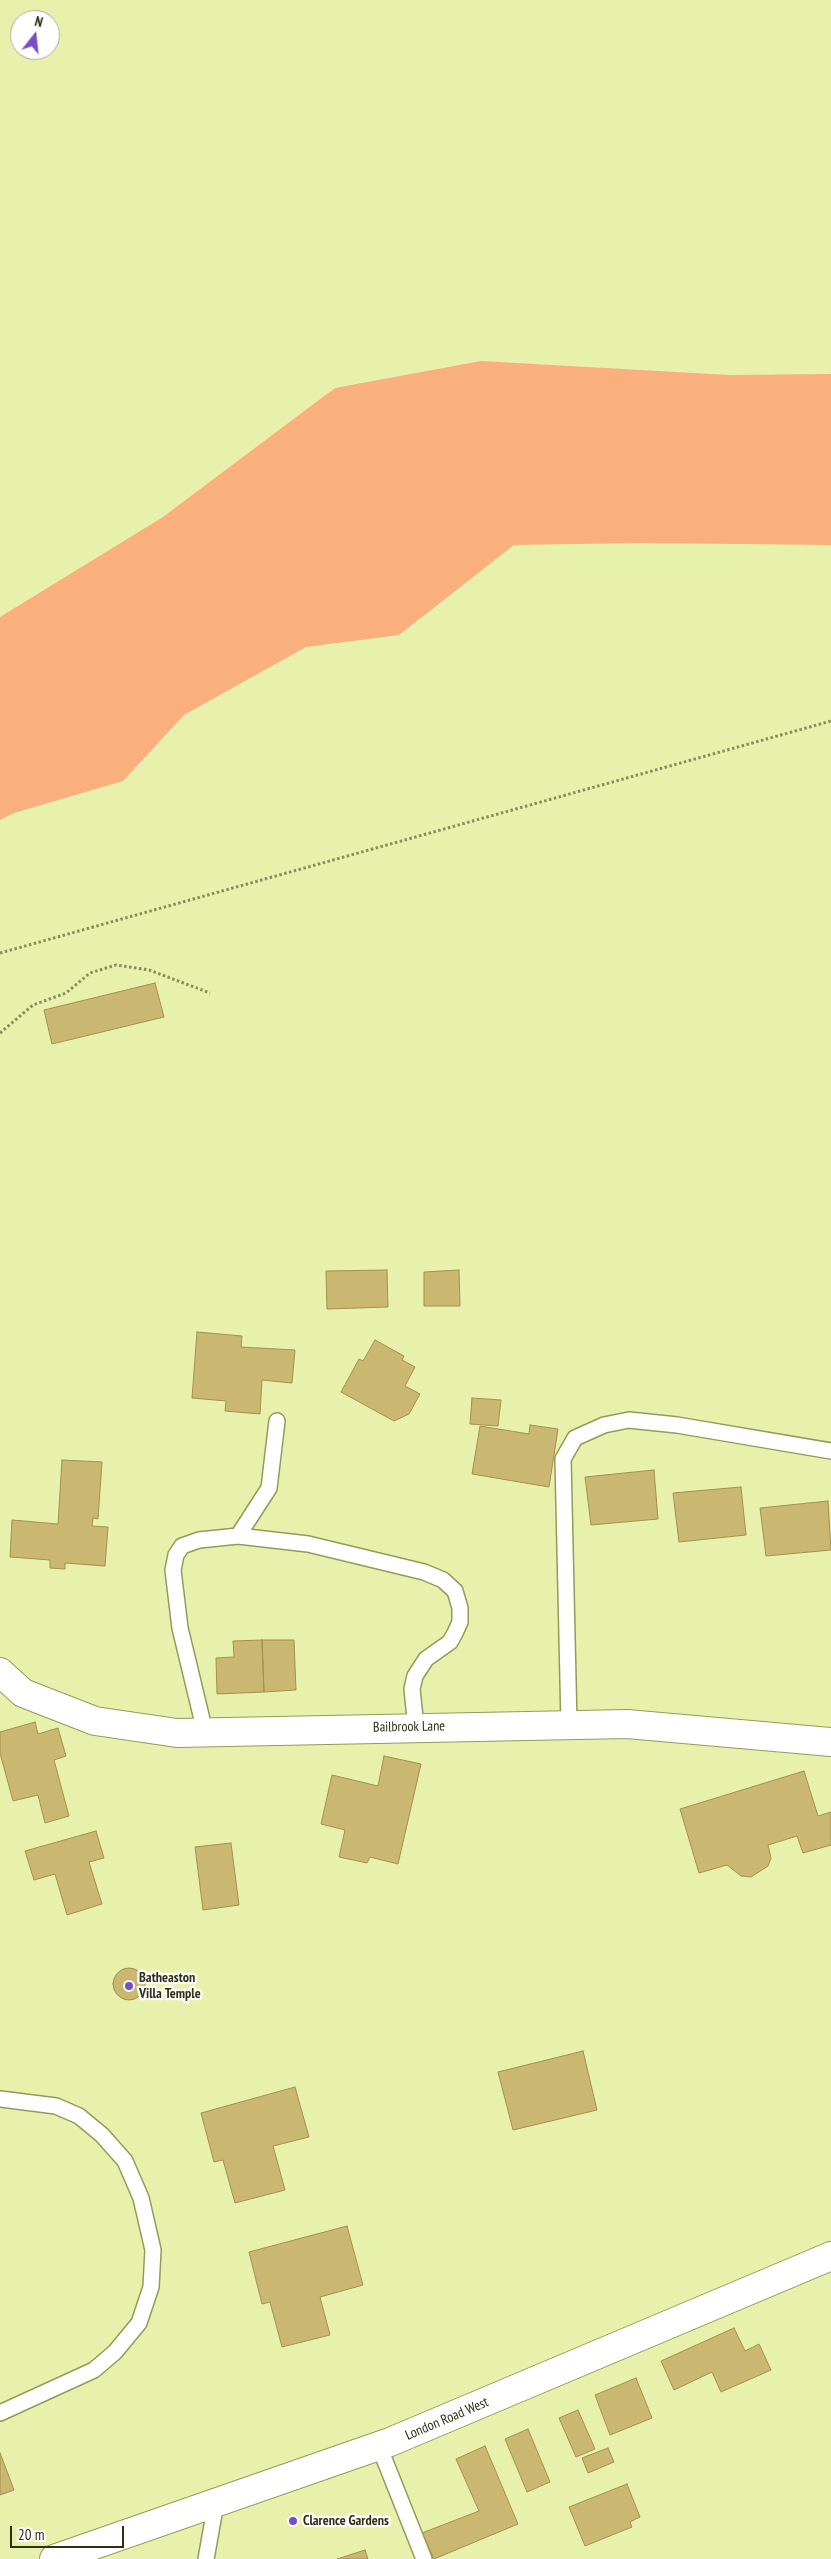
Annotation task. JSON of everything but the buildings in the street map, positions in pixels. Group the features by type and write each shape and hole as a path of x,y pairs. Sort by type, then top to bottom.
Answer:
{"street":[{"name":"Bailbrook Lane","path":"0,1672 23,1693 95,1721 177,1732 627,1724 831,1742"},
{"name":"London Road West","path":"54,2559 379,2446 831,2256"}],"lane":[{"path":"568,1725 563,1459 575,1438 604,1425 629,1420 677,1425 831,1451"},
{"path":"238,1536 269,1488 277,1421"},
{"path":"205,1732 180,1628 173,1570 176,1555 182,1546 199,1540 238,1536 308,1544 424,1572 443,1580 455,1591 460,1608 460,1622 450,1642 426,1660 414,1682 412,1689 416,1727"},
{"path":"0,2099 56,2106 79,2116 102,2135 125,2161 141,2198 153,2250 151,2287 139,2323 115,2352 94,2370 0,2413"},
{"path":"379,2446 424,2559"},
{"path":"206,2559 216,2503"}],"path":[{"path":"0,953 831,721"},
{"path":"0,1032 32,1005 66,993 90,973 116,965 150,970 210,993"}],"shaded area":[{"path":"481,361 729,375 831,374 831,545 639,543 514,545 399,635 306,647 184,715 123,781 14,813 0,820 0,617 163,517 335,388"}],"place":[{"name":"Batheaston Villa Temple","path":"129,1986"},
{"name":"Clarence Gardens","path":"293,2521"}]}
